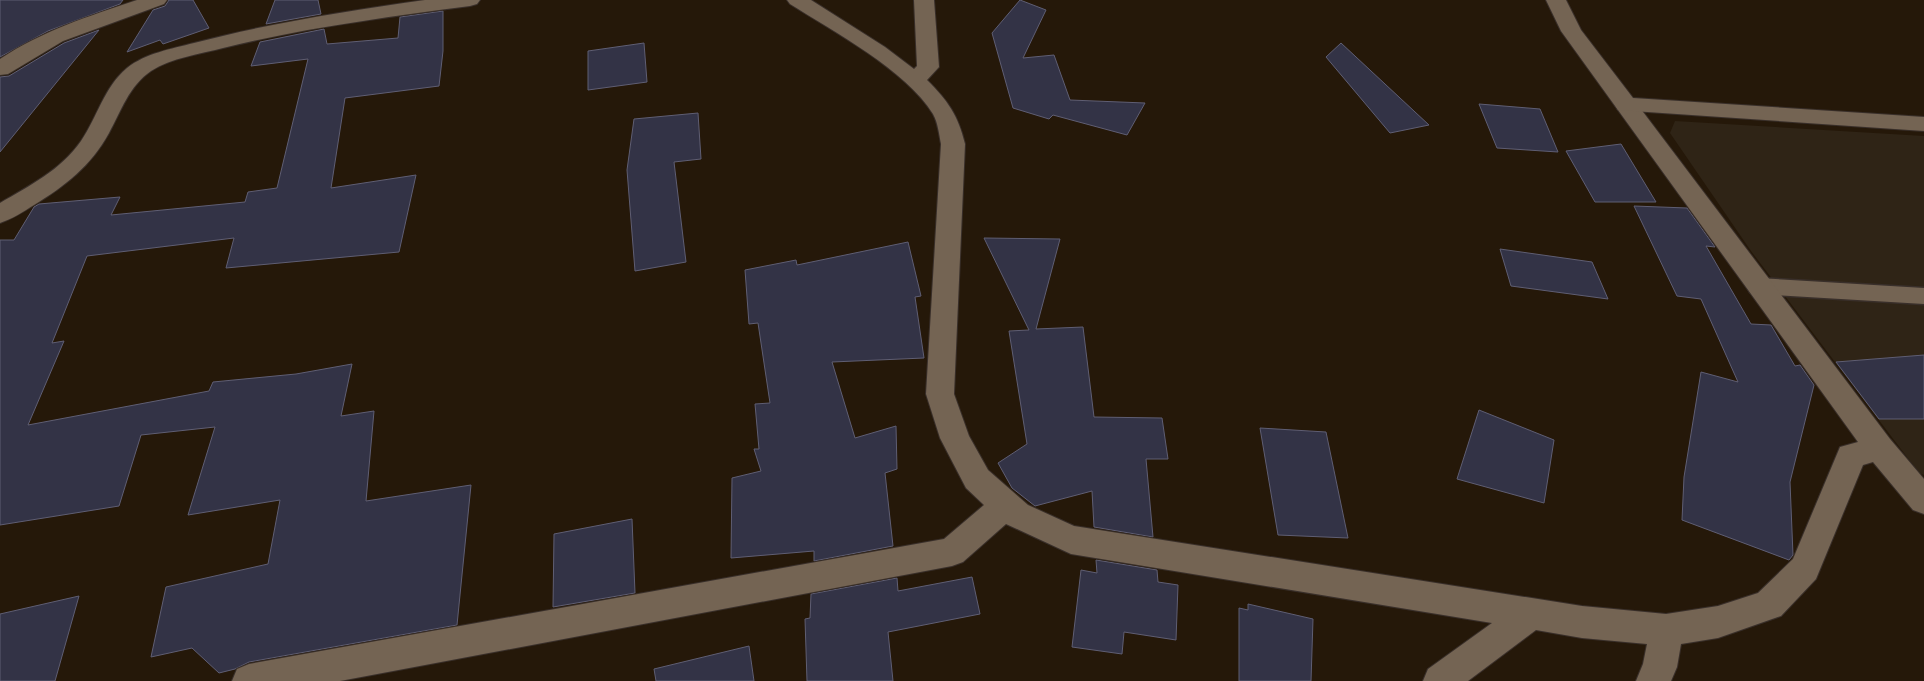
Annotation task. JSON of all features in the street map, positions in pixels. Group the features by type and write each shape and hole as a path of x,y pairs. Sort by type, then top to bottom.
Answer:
{"street":[{"path":"1,67 22,52 83,24 157,0"},
{"path":"0,214 48,185 82,156 104,123 124,82 144,66 175,54 227,40 304,25 470,0"},
{"path":"797,0 928,90 946,116 953,144 940,394 955,438 977,479 1017,515 1071,540 1582,622 1666,630 1718,622 1770,605 1805,568 1852,456 1879,448"},
{"path":"915,80 928,67 924,0"},
{"path":"1556,0 1571,31 1758,286 1879,448 1924,501"},
{"path":"1626,105 1924,124"},
{"path":"249,681 952,552 1006,506"},
{"path":"1440,681 1532,614"},
{"path":"1653,681 1660,667 1666,630"}],"lane":[{"path":"1758,286 1924,296"}],"shaded area":[{"path":"1675,121 1924,136 1924,475 1919,473 1751,251 1670,133"}],"building":[{"path":"0,0 123,0 120,4 48,31 0,57"},
{"path":"169,0 193,0 209,28 163,44 160,40 127,52 153,10 165,6"},
{"path":"275,0 318,0 321,14 266,24"},
{"path":"1020,0 1046,10 1023,58 1054,55 1070,100 1145,103 1127,135 1053,115 1049,119 1013,108 992,33"},
{"path":"443,11 443,51 439,86 345,98 331,188 416,175 399,252 226,268 234,238 87,256 52,343 64,341 28,425 209,391 213,382 296,374 352,364 341,416 374,411 366,501 471,485 457,625 249,662 235,669 219,673 192,648 151,657 166,587 268,564 280,500 188,515 215,427 141,435 119,506 0,525 0,240 14,240 34,207 39,204 120,197 111,215 245,202 248,192 277,188 308,59 251,66 260,42 324,29 327,44 398,38 400,17"},
{"path":"99,30 0,152 0,77 9,76 64,43"},
{"path":"644,43 647,82 588,90 588,51"},
{"path":"1341,43 1429,125 1390,133 1326,57"},
{"path":"1479,104 1540,109 1558,152 1497,148"},
{"path":"698,113 701,159 674,162 686,262 635,271 627,170 634,119"},
{"path":"1621,144 1656,202 1595,202 1566,151"},
{"path":"1634,206 1687,208 1715,247 1706,246 1751,324 1771,325 1795,366 1800,365 1814,385 1790,482 1793,555 1789,560 1682,520 1684,477 1701,372 1738,382 1701,299 1677,296"},
{"path":"984,238 1060,239 1036,329 1083,327 1094,417 1162,418 1168,459 1146,459 1153,537 1094,527 1092,491 1035,506 1012,488 998,463 1027,444 1009,331 1029,330"},
{"path":"908,242 921,296 915,297 924,358 832,362 855,438 896,426 897,469 885,473 893,546 814,561 814,551 731,558 732,478 761,471 754,449 759,449 755,404 770,403 758,323 749,324 745,270 796,260 797,265"},
{"path":"1500,249 1592,262 1608,299 1511,286"},
{"path":"1924,355 1924,419 1879,419 1836,362"},
{"path":"1479,410 1554,440 1544,503 1457,479"},
{"path":"1260,428 1326,432 1348,538 1278,535"},
{"path":"632,519 635,593 553,607 554,534"},
{"path":"1096,560 1157,570 1158,582 1178,585 1176,640 1124,632 1122,654 1072,647 1081,570 1097,573"},
{"path":"972,577 980,614 888,632 893,681 807,681 805,619 810,618 811,594 897,578 898,591"},
{"path":"79,596 55,681 0,681 0,614"},
{"path":"1248,604 1313,619 1311,681 1239,681 1239,608 1248,610"},
{"path":"749,646 754,681 656,681 654,669"}]}
